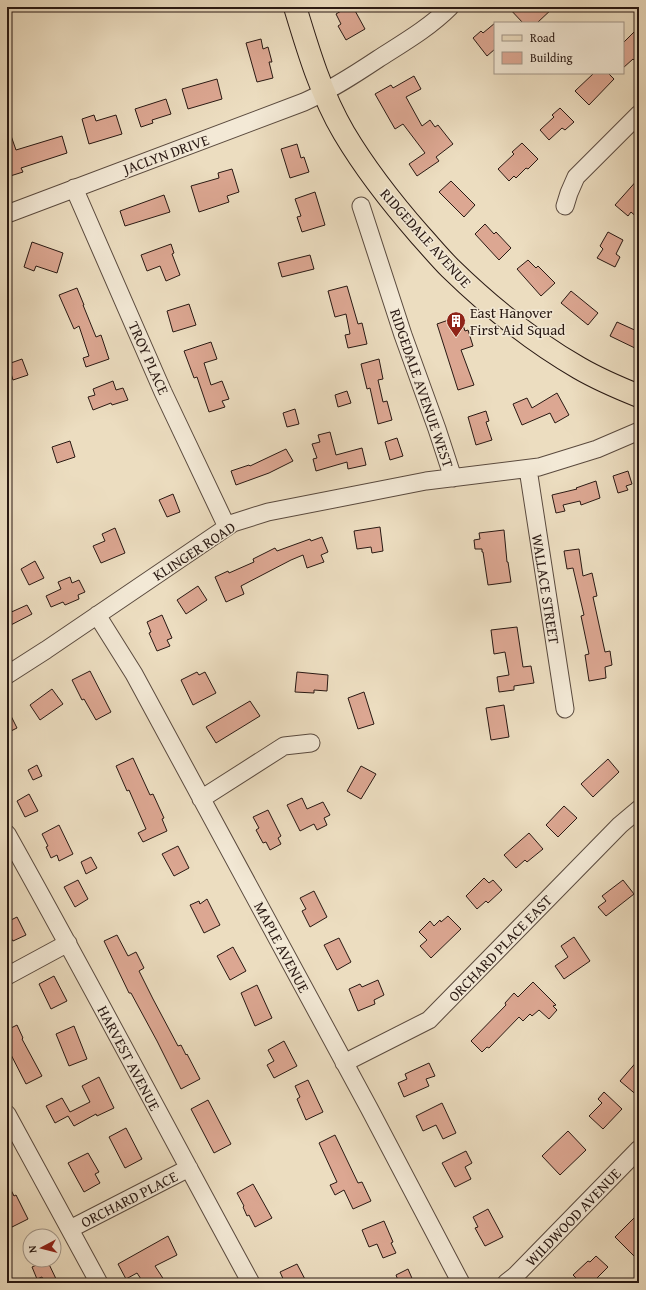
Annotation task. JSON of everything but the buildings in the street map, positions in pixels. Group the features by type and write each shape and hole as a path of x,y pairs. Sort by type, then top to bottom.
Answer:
{"main road":[{"name":"RIDGEDALE AVENUE","path":"295,7 306,46 324,93 344,132 381,188 451,269 503,316 548,349 580,369 639,396"}],"street":[{"name":"JACLYN DRIVE","path":"7,214 289,108 324,93 410,39 438,19 450,7"},
{"path":"564,206 576,177 639,114"},
{"name":"TROY PLACE","path":"74,188 163,392 227,527"},
{"name":"RIDGEDALE AVENUE WEST","path":"361,206 403,335 453,478 539,467 597,449 639,431"},
{"name":"WALLACE STREET","path":"528,469 564,709"},
{"name":"KLINGER ROAD","path":"7,675 233,523 268,512 426,481 453,478"},
{"name":"MAPLE AVENUE","path":"97,615 134,674 461,1283"},
{"path":"201,799 284,746 311,743"},
{"name":"ORCHARD PLACE EAST","path":"344,1063 429,1020 620,825 636,817"},
{"name":"HARVEST AVENUE","path":"7,834 68,943 251,1283"},
{"path":"7,976 68,943"},
{"path":"7,1114 99,1283"},
{"name":"WILDWOOD AVENUE","path":"506,1283 516,1275 639,1149"},
{"name":"ORCHARD PLACE","path":"70,1229 188,1168"}],"place":[{"name":"East Hanover First Aid Squad","path":"456,338"}]}
